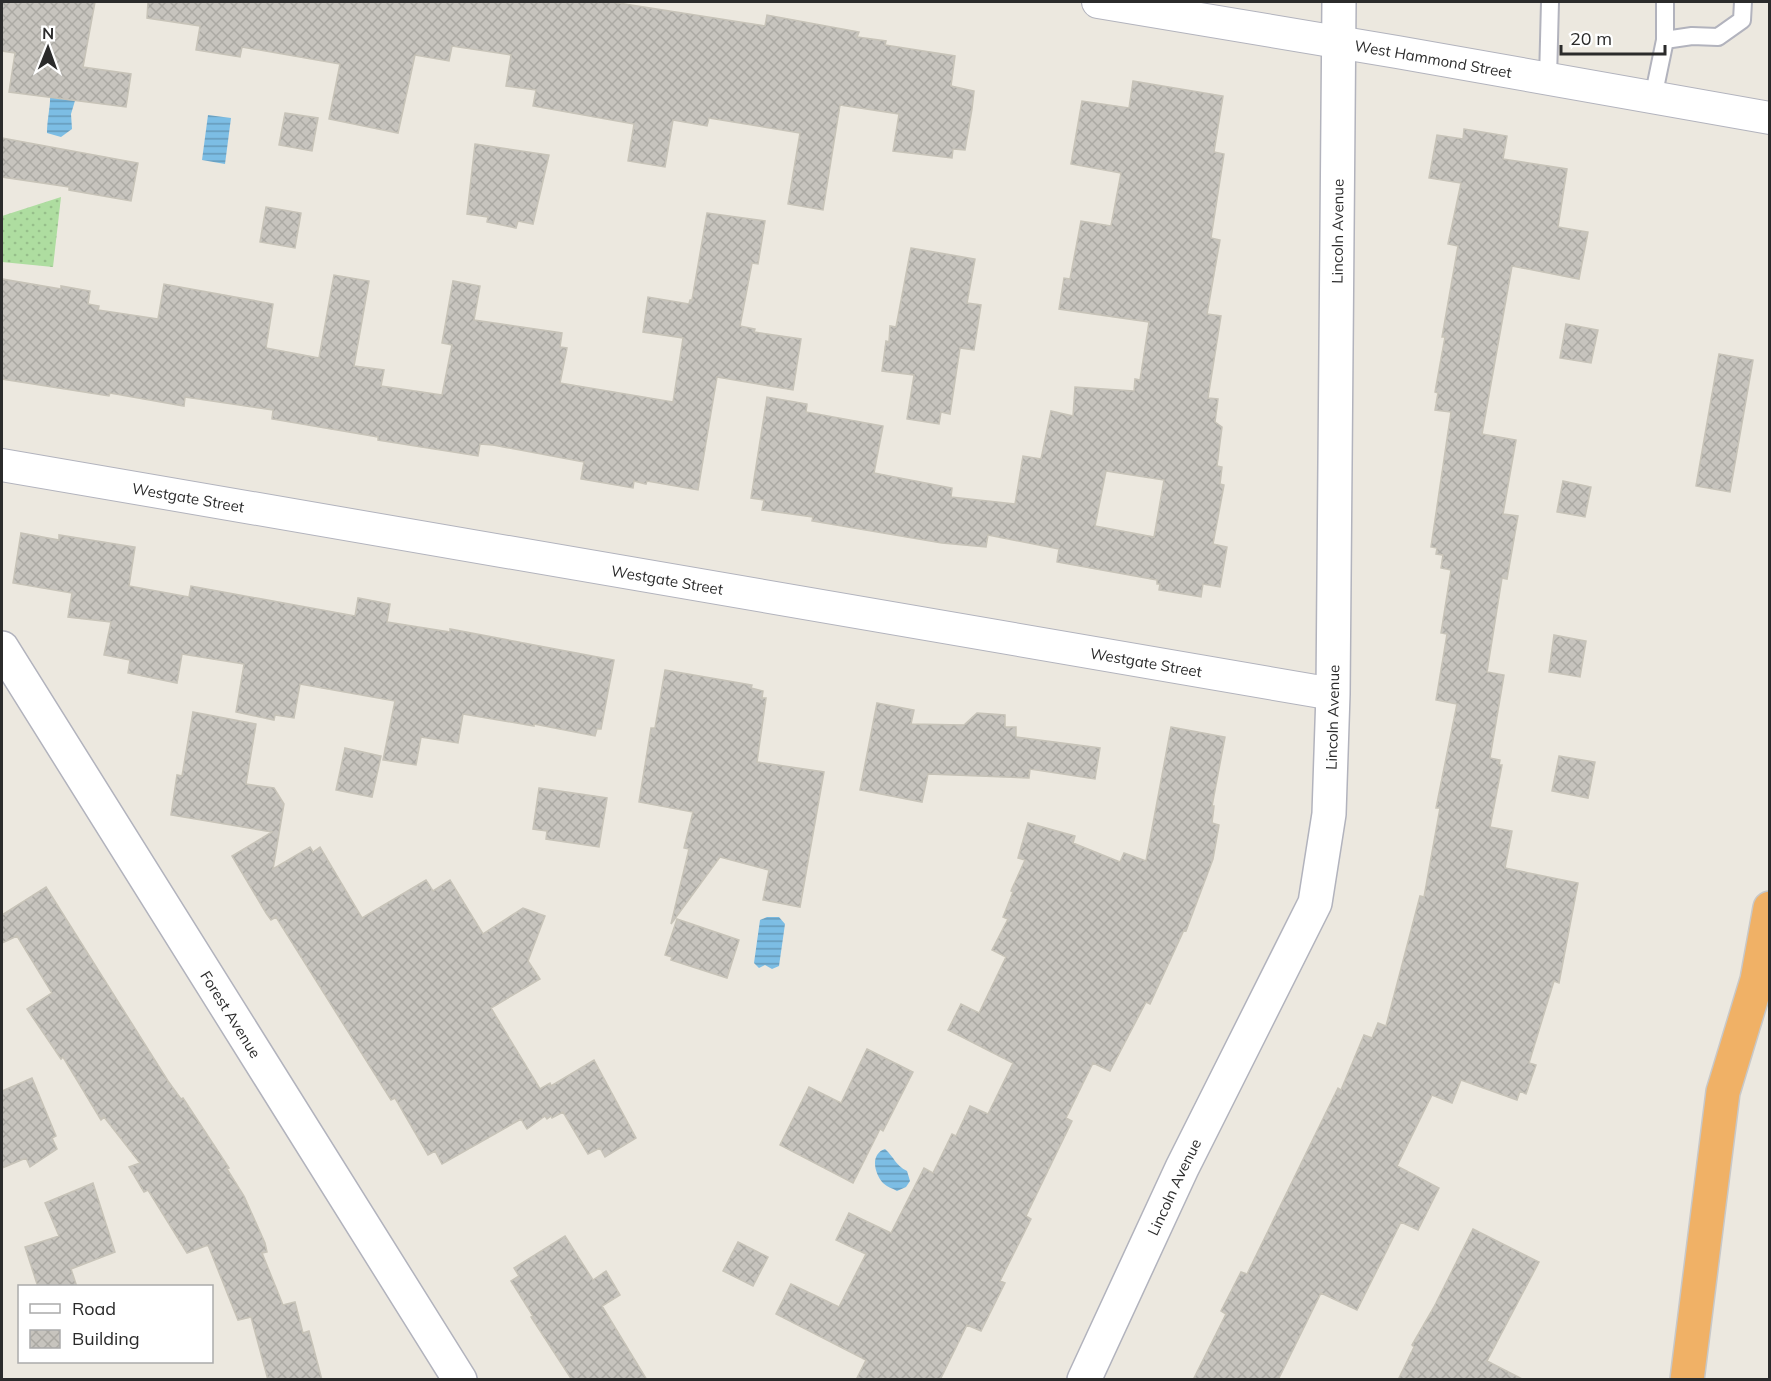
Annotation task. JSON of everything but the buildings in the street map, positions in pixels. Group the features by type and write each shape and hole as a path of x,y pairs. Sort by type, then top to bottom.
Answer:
{"highway":[{"path":"1687,1380 1723,1092 1757,980 1770,908"}],"main road":[{"name":"Lincoln Avenue","path":"1084,1380 1182,1168 1315,903 1329,814 1333,694 1339,2"},
{"name":"Forest Avenue","path":"2,648 460,1380"}],"street":[{"name":"West Hammond Street","path":"1098,2 1397,51 1770,118"},
{"name":"Westgate Street","path":"2,465 1333,694"}],"lane":[{"path":"1548,79 1550,2"},
{"path":"1653,98 1665,40 1665,2"},
{"path":"1665,40 1692,36 1718,37 1742,20 1743,2"}],"green space":[{"path":"61,197 53,267 2,262 2,216"}],"water":[{"path":"50,91 77,94 71,114 72,129 61,137 47,133"},
{"path":"208,115 231,118 225,164 202,160"},
{"path":"767,917 779,917 785,924 779,966 772,969 765,965 759,968 754,963 760,920"},
{"path":"885,1149 907,1171 910,1181 906,1187 897,1191 883,1183 877,1174 875,1159 880,1151"}]}
